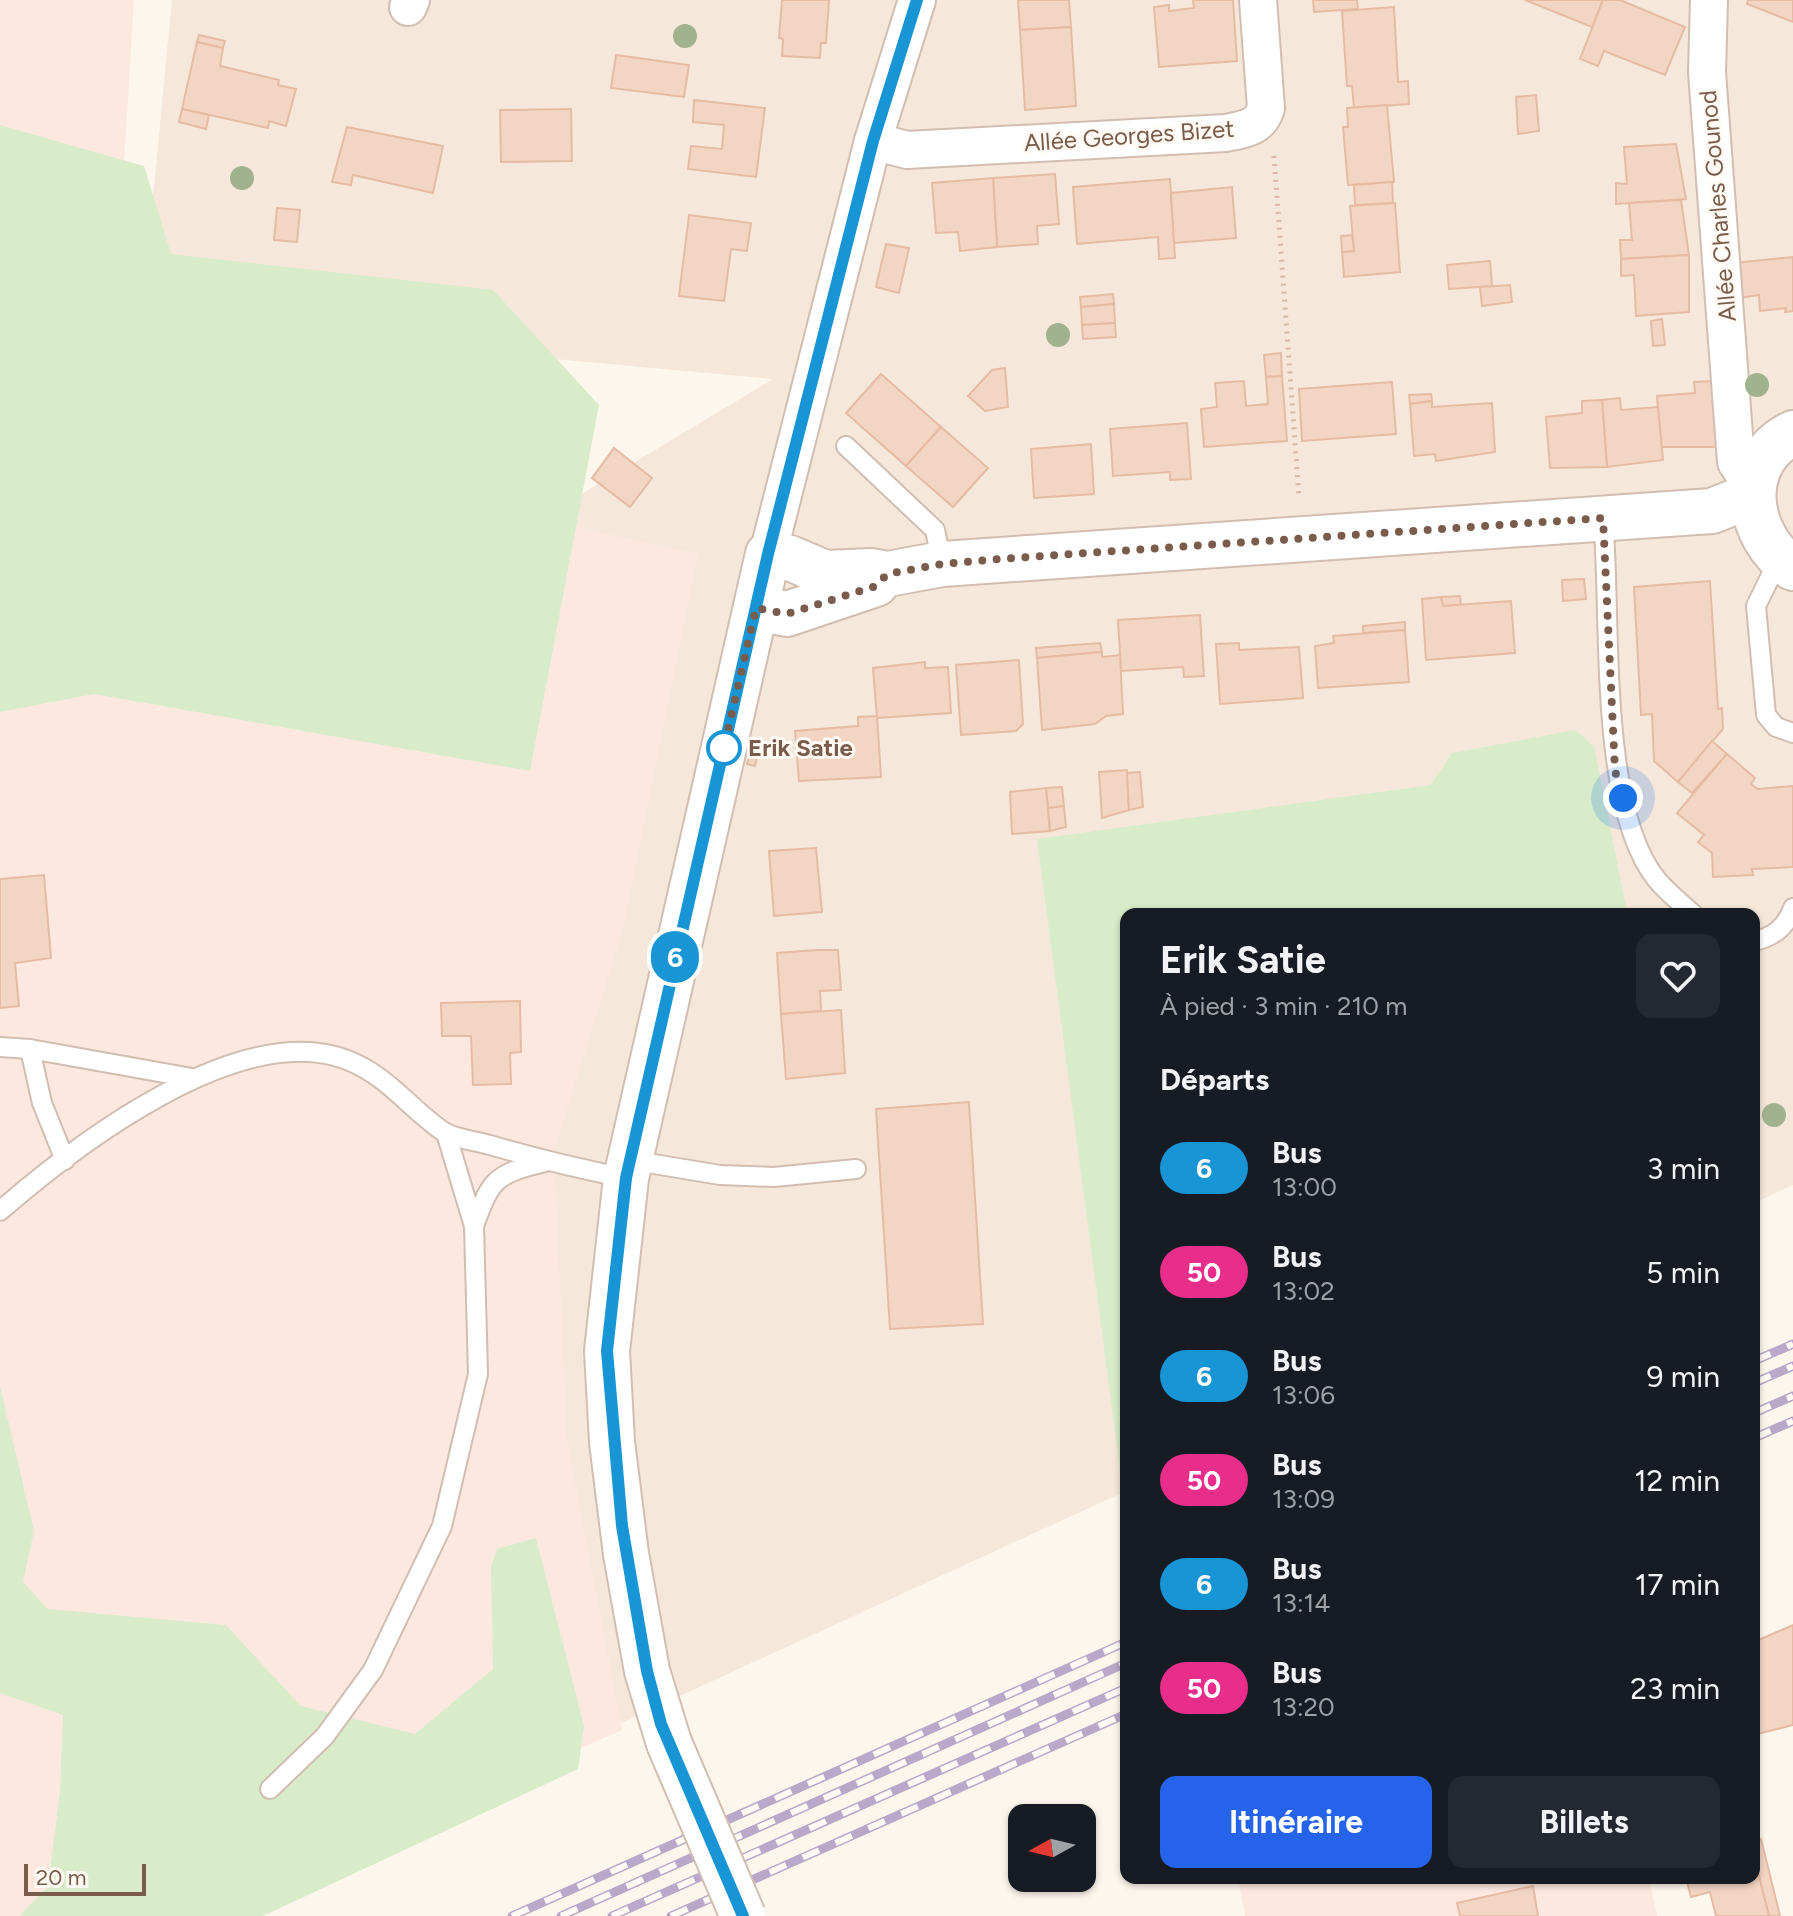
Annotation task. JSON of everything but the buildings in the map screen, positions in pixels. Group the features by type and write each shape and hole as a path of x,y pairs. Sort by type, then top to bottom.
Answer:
{"street":[{"path":"743,1916 669,1743 647,1671 626,1554 612,1442 607,1351 628,1169 768,554 873,141 917,0"},
{"name":"Allée Georges Bizet","path":"873,141 907,150 1226,133 1251,128 1263,120 1266,108 1258,0"},
{"name":"Allée Charles Gounod","path":"1709,0 1707,72 1735,412 1736,462 1767,527"},
{"path":"768,554 790,558 825,573 872,571 888,574 942,564 1712,511 1767,527 1765,459 1790,434 1735,412"},
{"path":"756,608 787,614 873,587 888,574"}],"lane":[{"path":"846,446 935,530 942,564"},
{"path":"1603,518 1615,771 1630,826 1656,878 1687,908"},
{"path":"1767,527 1756,606 1766,715 1776,727 1793,733"},
{"path":"1760,939 1773,935 1784,926 1793,908"},
{"path":"0,1047 30,1049 192,1078"},
{"path":"30,1049 42,1103 65,1160"},
{"path":"0,1211 65,1160 192,1078 245,1060 301,1051 346,1059 386,1080 446,1133 547,1161 774,1177 856,1169"},
{"path":"270,1789 325,1736 373,1670 442,1526 478,1374 474,1226 446,1133"},
{"path":"474,1226 488,1188 505,1173 547,1161"}],"path":[{"path":"1263,120 1271,124 1300,510"}],"shaded area":[{"path":"0,0 134,0 108,425 698,554 623,929 554,1151 567,1440 622,1730 200,1916 0,1916"},
{"path":"172,0 1793,0 1793,1185 1760,1200 1760,908 1120,908 1120,1494 201,1916 0,1916 0,623 247,695 773,379 141,321"},
{"path":"1239,1884 1650,1884 1657,1916 1245,1916"}],"green space":[{"path":"0,125 144,166 171,254 493,290 599,405 530,771 94,694 0,712"},
{"path":"1575,730 1594,746 1627,908 1120,908 1120,1469 1037,839 1431,785 1452,753"},
{"path":"0,1386 34,1531 23,1582 48,1609 226,1625 301,1706 415,1734 493,1669 491,1567 497,1549 536,1538 584,1726 578,1769 263,1916 19,1916 48,1887 60,1791 63,1715 0,1693"}],"railway":[{"path":"1760,1358 1793,1344"},
{"path":"1760,1380 1793,1366"},
{"path":"1760,1410 1793,1396"},
{"path":"1760,1435 1793,1421"},
{"path":"512,1916 1120,1645"},
{"path":"561,1916 1120,1666"},
{"path":"612,1916 1120,1691"},
{"path":"671,1916 1120,1717"}],"bus line":[{"name":"6","path":"743,1916 661,1724 647,1671 622,1526 612,1442 607,1351 626,1178 669,983 783,491 873,141 917,0"}],"place":[{"name":"Erik Satie","path":"724,748"}],"route":[{"path":"724,748 723,752 756,608 787,614 873,587 888,574 942,564 1251,540 1603,518 1615,771 1623,798"}]}
